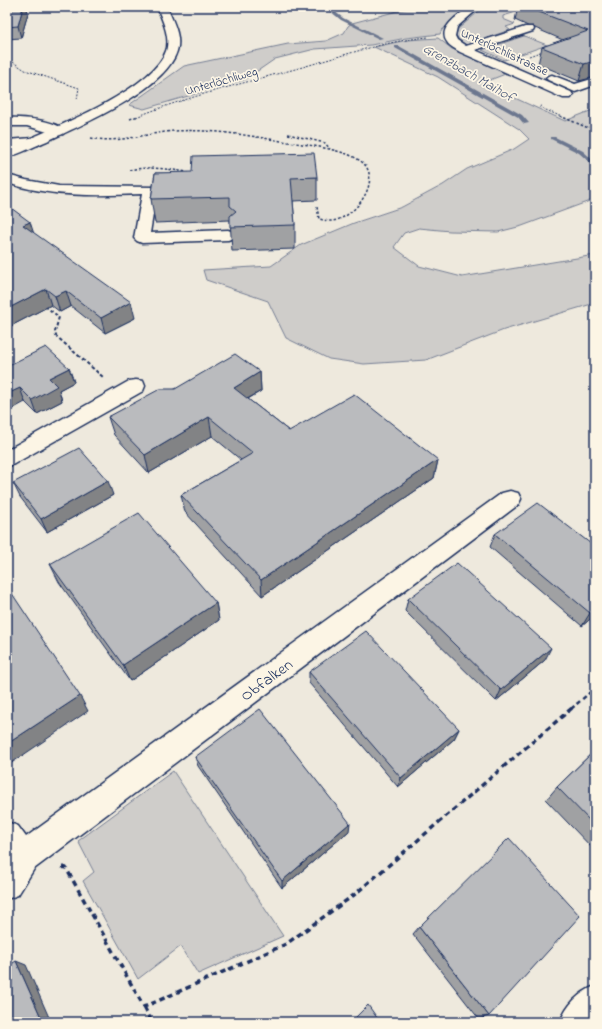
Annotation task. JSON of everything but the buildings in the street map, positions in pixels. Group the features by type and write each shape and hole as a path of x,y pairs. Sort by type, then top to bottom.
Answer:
{"street":[{"path":"7,153 58,131 124,97 150,80 168,60 172,50 172,39 162,7"},
{"name":"Unterlöchlistrasse","path":"475,7 452,27 449,37 454,44 464,50 567,95"},
{"path":"464,50 529,29"},
{"path":"505,67 530,67 575,88 595,81"},
{"path":"7,122 35,122 58,131"},
{"path":"7,144 33,142"},
{"path":"7,179 30,185 61,189 118,191 150,190 142,238 228,236"},
{"path":"7,459 128,390"},
{"name":"Obfalken","path":"7,884 15,848 510,499"},
{"path":"577,1022 595,1003"}],"path":[{"name":"Unterlöchliweg","path":"127,120 211,90 292,70 374,45 417,38 449,37"},
{"path":"505,67 550,49"},
{"path":"7,58 24,70 79,88 79,97 75,103"},
{"path":"95,135 88,138 105,140 123,139 160,132 200,130 330,149 354,156 364,163 368,170 370,180 367,192 362,202 351,212 334,221 328,222 319,219 317,207"},
{"path":"288,134 325,143 330,149"},
{"path":"44,305 59,317 55,332 56,336 128,390"},
{"path":"144,1007 286,944 354,895 595,689"},
{"path":"15,848 66,868 152,1022"}],"shaded area":[{"path":"413,7 471,7 442,30 440,34 406,38 371,45 315,49 275,59 246,79 144,109 129,105 184,66 288,44 326,41 344,33 348,26 352,23"},
{"path":"484,7 533,7 503,16 503,19 515,24 506,27 510,30 466,45 459,40 456,35 458,29"},
{"path":"524,36 547,45 504,60 482,50"},
{"path":"438,38 452,49 508,73 482,83 565,121 595,109 595,199 522,226 498,232 450,231 419,228 404,233 394,247 419,266 462,277 595,255 595,303 504,330 426,360 364,364 329,359 286,338 268,301 206,280 203,270 271,266 301,245 354,223 402,207 443,185 467,169 514,149 529,139 519,129 438,77 374,47 407,40"},
{"path":"173,771 283,936 198,974 181,946 138,979 83,881 94,872 78,841"}],"waterway":[{"name":"Grenzbach Maihof","path":"327,7 342,19 381,38"},
{"name":"Grenzbach Maihof","path":"397,47 520,116 526,123"},
{"name":"Grenzbach Maihof","path":"553,138 581,152 595,165"}]}
